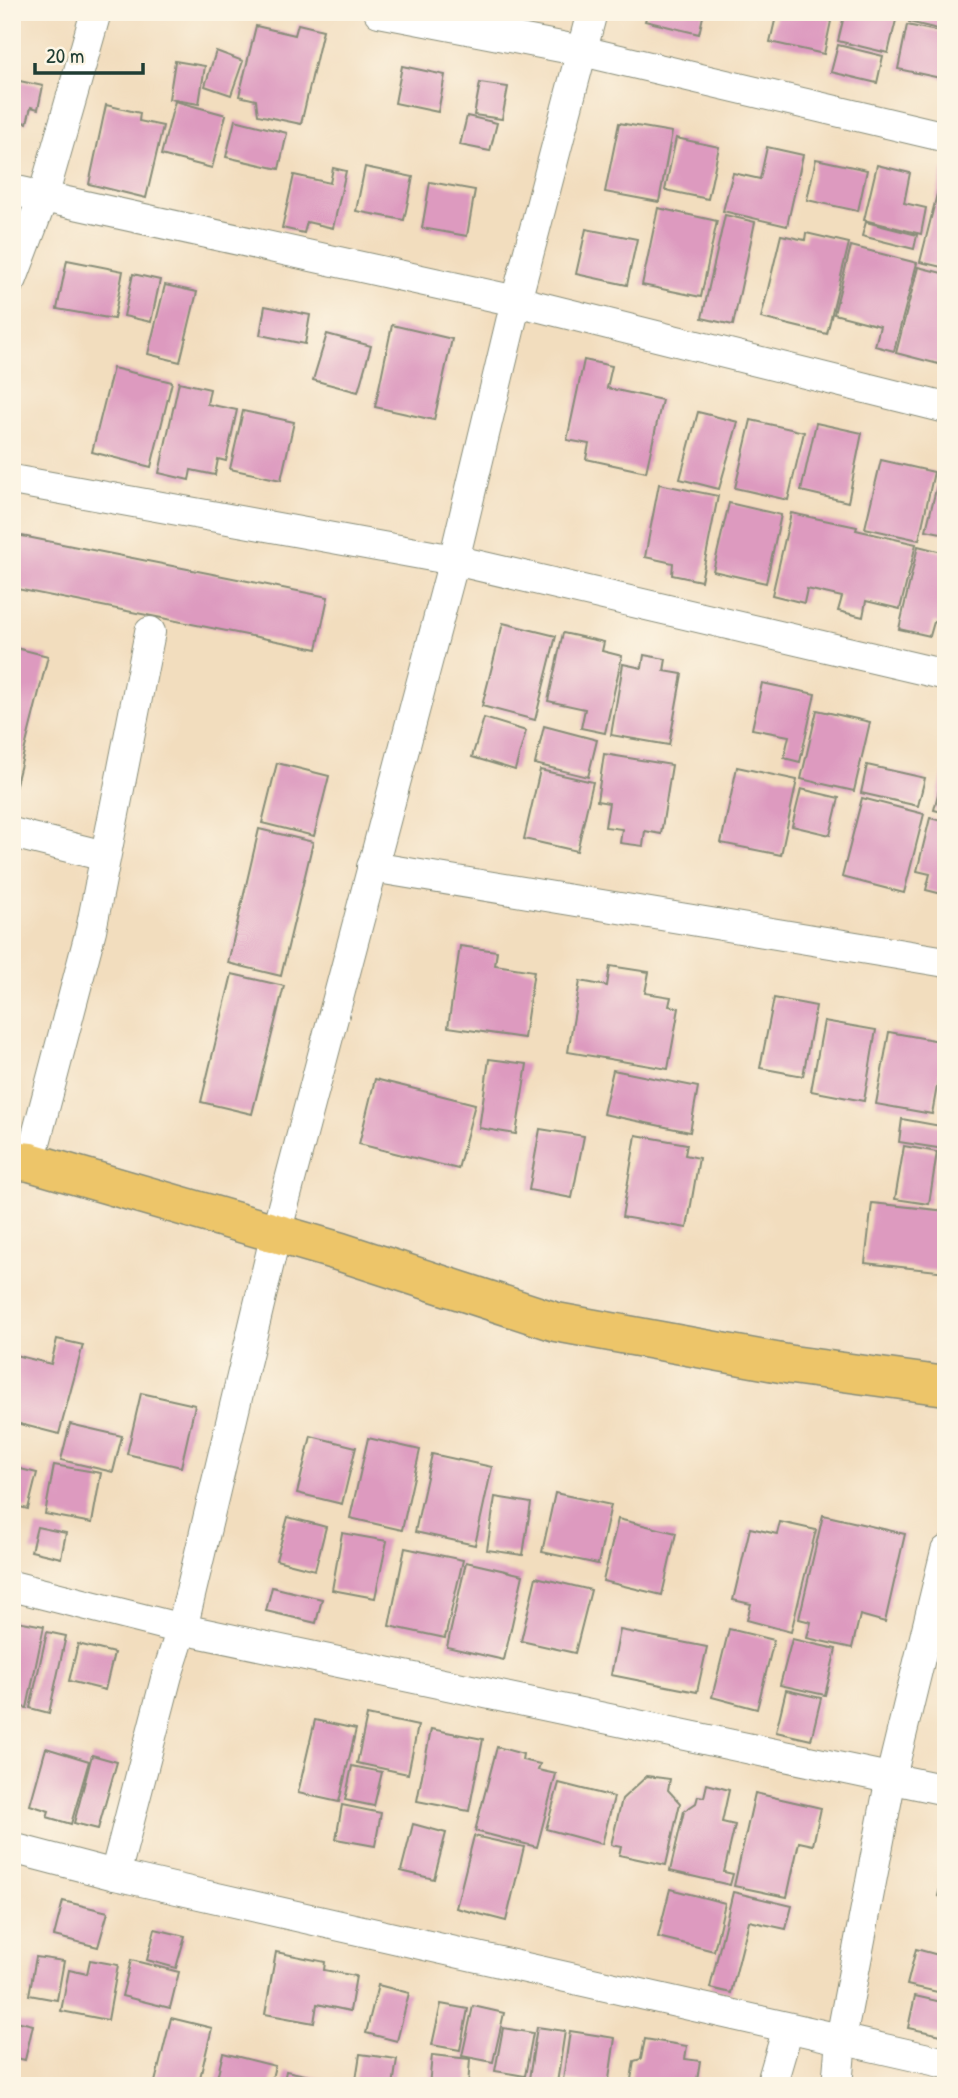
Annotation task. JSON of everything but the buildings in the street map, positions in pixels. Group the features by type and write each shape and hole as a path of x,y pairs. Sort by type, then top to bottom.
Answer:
{"main road":[{"path":"21,1161 276,1233 556,1322 792,1365 946,1386"}],"street":[{"path":"12,279 43,197 96,12"},
{"path":"379,12 582,51 946,137"},
{"path":"115,1875 167,1675 182,1629 276,1233 454,560 516,301 592,12"},
{"path":"12,190 516,301 946,408"},
{"path":"12,480 454,560 946,675"},
{"path":"21,1161 91,930 149,632"},
{"path":"12,833 105,856"},
{"path":"372,867 946,962"},
{"path":"836,2086 841,2039 891,1777 946,1551"},
{"path":"12,1586 182,1629 946,1790"},
{"path":"12,1848 115,1875 946,2063"},
{"path":"771,2086 789,2028"}]}
